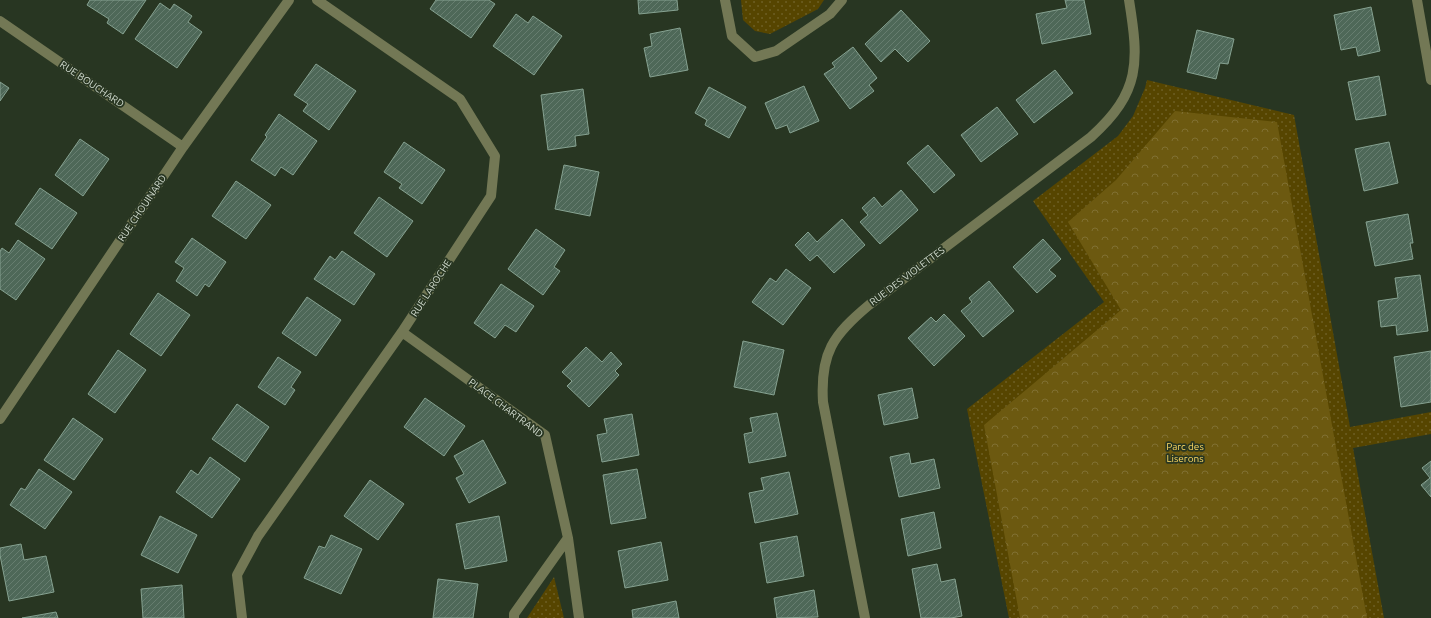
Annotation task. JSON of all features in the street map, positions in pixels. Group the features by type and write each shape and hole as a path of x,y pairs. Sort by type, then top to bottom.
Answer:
{"street":[{"name":"RUE CHOUINARD","path":"0,419 183,147 289,0"},
{"name":"RUE LAROCHE","path":"242,618 237,575 258,536 402,332 491,196 495,156 460,99 317,0"},
{"path":"725,0 732,36 755,57 776,51 830,14 842,0"},
{"name":"RUE DES VIOLETTES","path":"865,618 823,402 822,390 824,365 832,344 846,325 869,305 1091,137 1109,120 1124,100 1134,69 1135,43 1129,0"},
{"path":"1417,0 1431,80"},
{"name":"RUE BOUCHARD","path":"0,21 183,147"},
{"name":"PLACE CHARTRAND","path":"402,332 545,435 568,538 579,618"},
{"path":"514,618 514,614 568,538"}],"green space":[{"path":"741,0 824,0 818,9 770,34 755,31 743,20"},
{"name":"Parc des Liserons","path":"1147,80 1294,115 1350,427 1431,412 1431,434 1353,448 1384,618 1009,618 967,409 1104,302 1033,201 1118,136 1133,116"},
{"name":"Parc des Liserons","path":"1175,111 1277,122 1367,618 1020,618 984,425 1121,310 1068,222 1116,180"},
{"path":"554,577 564,618 527,618"}],"building":[{"path":"90,0 146,0 123,34 107,23 109,19 87,5"},
{"path":"436,0 489,0 495,4 471,38 430,9"},
{"path":"638,0 677,0 678,10 639,14"},
{"path":"1065,0 1084,0 1091,34 1042,44 1036,14 1067,8"},
{"path":"160,3 170,10 174,4 192,16 188,22 202,32 177,68 135,39"},
{"path":"1371,7 1380,51 1358,56 1356,47 1341,50 1334,15"},
{"path":"901,10 930,41 908,62 895,49 881,62 865,44"},
{"path":"516,14 528,23 533,16 562,36 534,75 493,46"},
{"path":"680,28 688,70 650,77 644,48 652,46 650,34"},
{"path":"1197,30 1234,39 1228,64 1220,63 1216,79 1187,72"},
{"path":"853,47 877,78 869,85 874,91 850,109 824,74 835,67 832,63"},
{"path":"316,64 356,91 329,130 303,111 308,104 294,95"},
{"path":"1055,70 1073,93 1034,123 1016,100"},
{"path":"1379,76 1386,115 1356,120 1348,82"},
{"path":"0,82 9,88 0,101"},
{"path":"804,86 819,121 790,133 787,125 776,129 765,103"},
{"path":"709,87 746,107 729,138 705,125 707,120 695,113"},
{"path":"583,89 589,134 575,136 576,146 548,150 541,95"},
{"path":"997,107 1018,134 981,162 961,135"},
{"path":"279,114 317,141 293,175 281,167 275,176 251,160 267,137 265,135"},
{"path":"80,139 109,159 83,196 55,175"},
{"path":"404,142 445,170 422,204 399,188 402,184 384,172"},
{"path":"1389,142 1398,183 1364,191 1355,149"},
{"path":"928,145 955,175 934,193 907,163"},
{"path":"564,165 599,172 590,216 555,209"},
{"path":"236,181 271,205 246,239 212,216"},
{"path":"40,188 77,213 52,249 15,224"},
{"path":"901,190 918,210 880,244 860,222 868,215 862,208 874,197 882,207"},
{"path":"379,197 413,221 387,257 354,233"},
{"path":"1408,214 1413,243 1410,243 1413,259 1375,266 1366,222"},
{"path":"842,219 865,245 834,273 817,255 810,261 795,245 808,232 817,242"},
{"path":"536,229 565,250 554,267 560,271 543,295 508,269"},
{"path":"192,238 226,262 209,287 205,284 197,296 176,281 184,268 175,262"},
{"path":"1043,239 1061,259 1049,270 1056,276 1037,293 1013,267"},
{"path":"18,240 45,259 16,300 0,289 0,251 2,248 9,253"},
{"path":"342,251 375,274 354,305 314,279 330,256 335,260"},
{"path":"786,269 811,288 783,325 752,302 770,278 776,282"},
{"path":"1420,275 1428,331 1397,335 1396,325 1381,327 1378,301 1398,298 1395,278"},
{"path":"989,281 1014,311 983,337 961,311 972,302 969,298"},
{"path":"501,284 534,306 516,332 505,325 495,338 474,323"},
{"path":"158,293 190,315 161,356 130,334"},
{"path":"307,297 341,320 316,356 282,333"},
{"path":"944,314 965,336 934,366 908,338 931,317 936,322"},
{"path":"743,341 784,350 774,395 734,387"},
{"path":"586,347 602,362 611,352 622,364 615,371 619,375 589,407 567,386 572,381 562,372"},
{"path":"118,350 146,370 115,413 88,394"},
{"path":"1431,351 1431,402 1401,407 1394,357"},
{"path":"278,357 301,372 291,387 295,390 285,405 258,387"},
{"path":"912,388 918,418 884,425 878,395"},
{"path":"425,398 465,426 444,456 404,427"},
{"path":"237,404 269,427 245,462 212,439"},
{"path":"777,413 786,456 749,463 744,434 753,432 750,418"},
{"path":"632,414 639,455 602,462 597,435 607,433 604,419"},
{"path":"73,418 103,439 74,480 44,460"},
{"path":"483,440 506,483 469,503 456,478 464,474 454,456"},
{"path":"909,453 911,464 934,459 940,488 899,497 890,457"},
{"path":"210,457 240,479 212,518 176,492 191,470 198,475"},
{"path":"1431,461 1431,497 1421,485 1430,478 1422,468"},
{"path":"39,469 72,492 45,529 10,505 21,488 25,490"},
{"path":"637,469 646,518 611,524 603,475"},
{"path":"789,472 798,514 755,523 749,493 764,490 761,478"},
{"path":"370,480 404,504 378,540 344,516"},
{"path":"934,512 941,548 908,556 901,519"},
{"path":"160,516 197,535 178,573 141,555"},
{"path":"499,516 507,561 465,569 456,524"},
{"path":"331,535 362,549 341,594 304,578 319,546 325,548"},
{"path":"797,536 804,576 767,583 760,543"},
{"path":"661,542 668,580 625,588 618,551"},
{"path":"21,544 24,560 46,556 54,592 9,601 0,548"},
{"path":"937,564 941,582 955,579 962,616 951,618 921,618 912,569"},
{"path":"438,579 478,584 473,618 433,618"},
{"path":"182,585 184,618 143,618 141,589"},
{"path":"814,590 818,617 777,618 774,598"},
{"path":"676,601 679,618 633,618 632,610"},
{"path":"56,612 58,618 22,618"}]}
